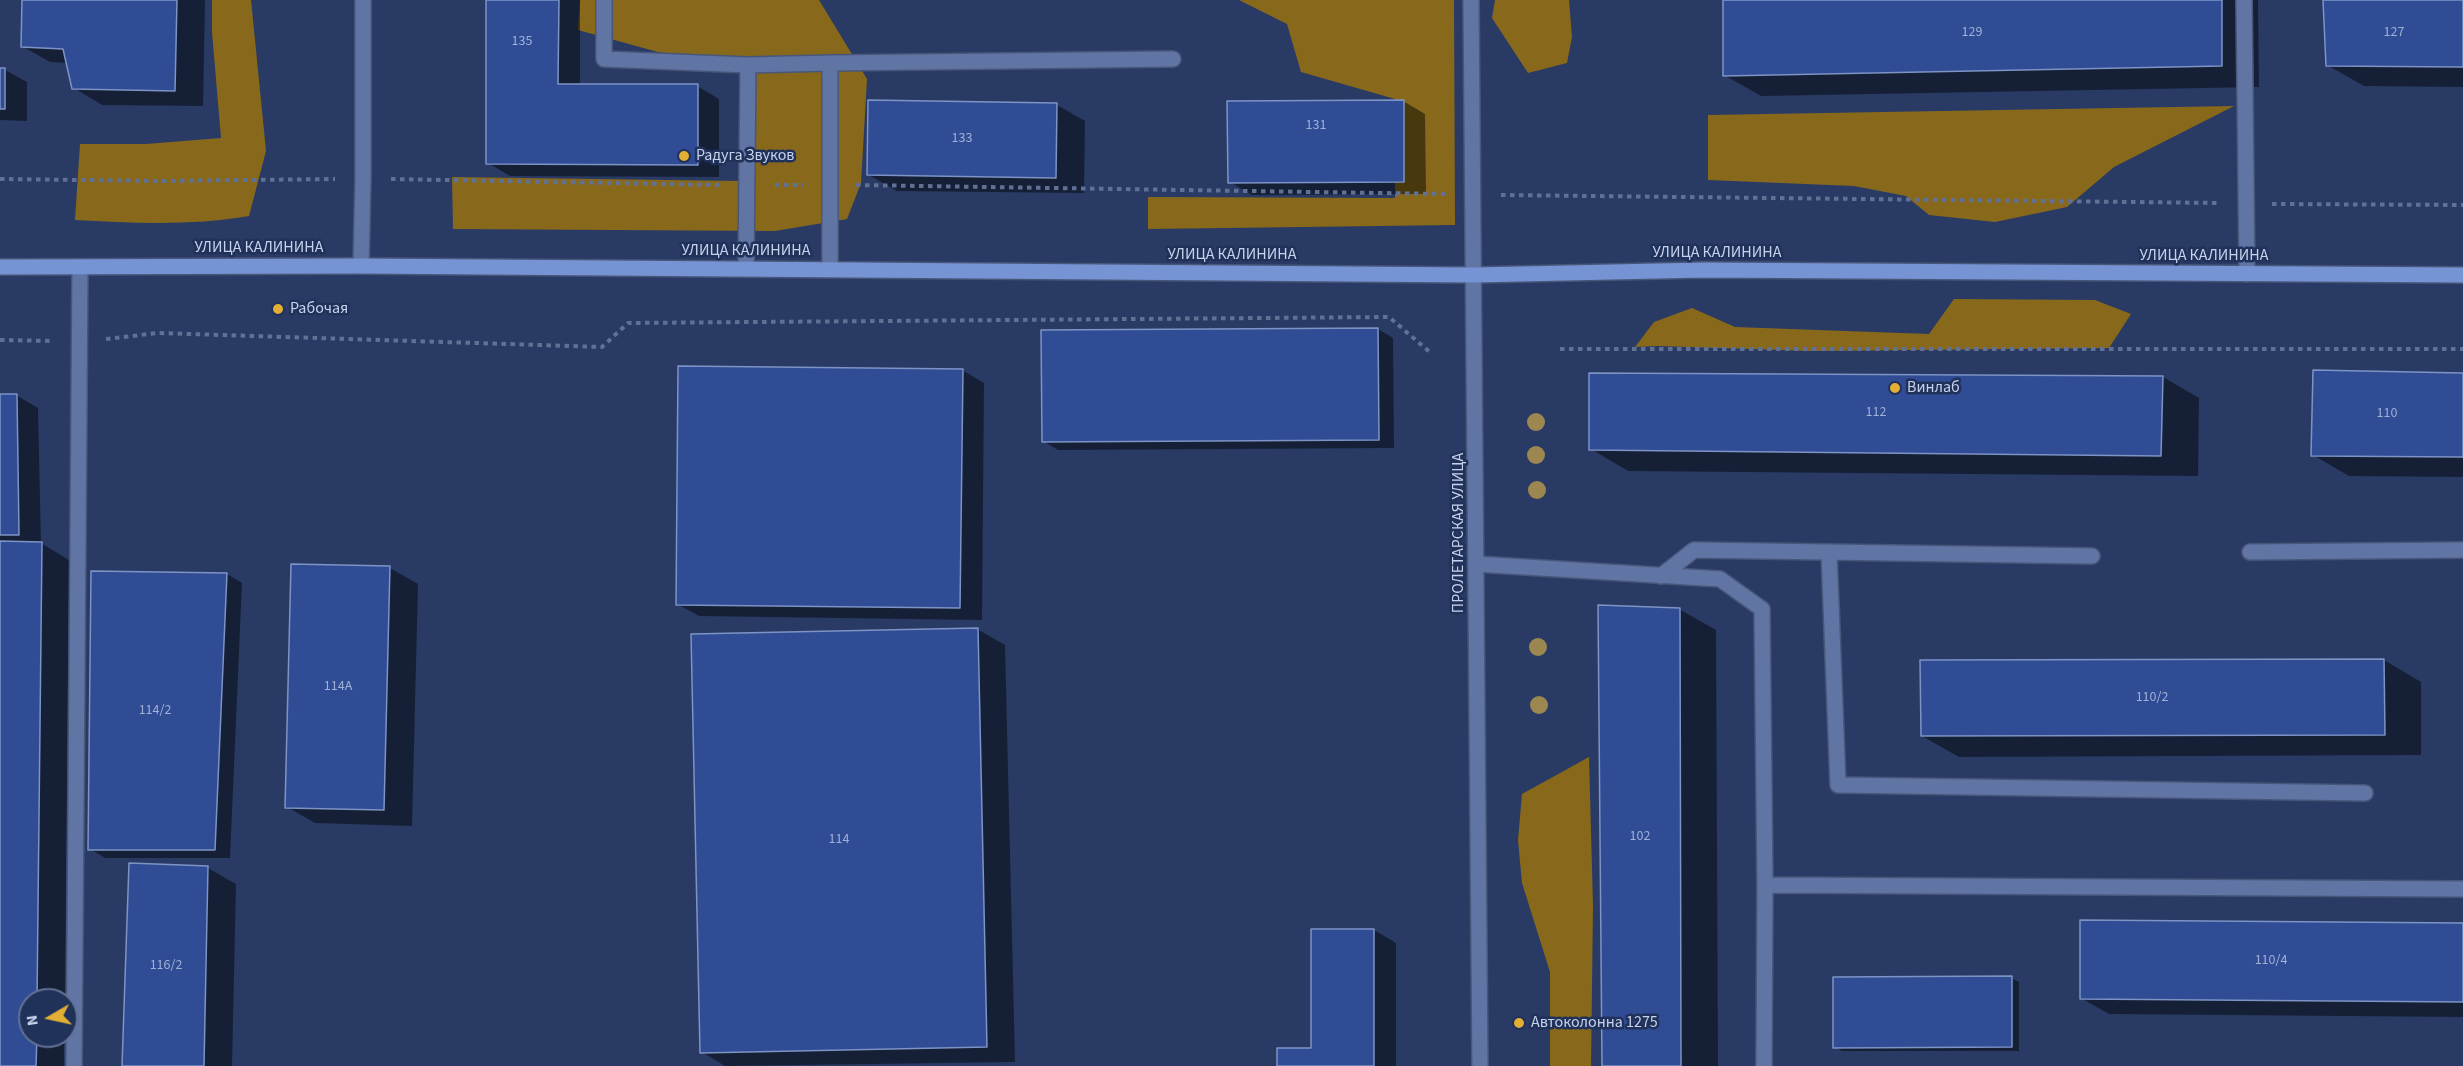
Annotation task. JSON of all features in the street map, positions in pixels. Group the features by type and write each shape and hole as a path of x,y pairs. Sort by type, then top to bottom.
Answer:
{"main road":[{"name":"УЛИЦА КАЛИНИНА","path":"0,267 361,266 1474,275 1704,270 2463,275"}],"street":[{"path":"361,266 363,0"},
{"path":"604,0 604,59 748,65 1173,59"},
{"name":"ПРОЛЕТАРСКАЯ УЛИЦА","path":"1472,0 1480,1066"},
{"path":"2244,0 2247,274"},
{"path":"830,63 830,269"},
{"path":"746,269 748,65"},
{"path":"74,1066 80,268"},
{"path":"1660,576 1694,550 2092,556"},
{"path":"2250,552 2463,550"},
{"path":"1829,553 1838,785 2365,793"},
{"path":"1476,564 1720,579 1762,609 1764,1066"},
{"path":"1765,885 2463,889"}],"path":[{"path":"0,179 161,181 363,179 1473,195 2463,205"},
{"path":"0,340 79,341 158,333 603,346 628,323 1389,317 1432,354"},
{"path":"1560,349 2463,349"}],"shaded area":[{"path":"212,0 251,0 266,151 249,216 184,222 140,223 75,220 80,144 146,144 221,138 212,32"},
{"path":"580,0 819,0 867,79 861,183 847,219 775,231 453,229 452,177 740,181 741,70 658,52 578,30"},
{"path":"1239,0 1454,0 1455,225 1148,229 1148,197 1395,198 1395,99 1301,72 1287,24"},
{"path":"1495,0 1569,0 1572,37 1567,63 1528,73 1492,18"},
{"path":"2234,106 2114,167 2067,207 1995,222 1929,215 1906,196 1854,186 1708,180 1708,115"},
{"path":"1954,299 2095,300 2131,314 2109,348 1812,351 1635,347 1654,322 1692,308 1735,327 1929,334"},
{"path":"1589,757 1593,906 1591,1066 1550,1066 1550,972 1522,883 1518,840 1522,794"}],"building":[{"path":"22,0 177,0 175,91 72,89 63,49 21,47"},
{"path":"486,0 559,0 558,84 698,84 698,165 486,164"},
{"path":"1723,0 2222,0 2222,66 1723,76"},
{"path":"2323,0 2463,0 2463,67 2326,66"},
{"path":"0,68 5,68 5,109 0,109"},
{"path":"868,100 1057,103 1056,178 867,175"},
{"path":"1404,100 1404,182 1228,183 1227,101"},
{"path":"1378,328 1379,440 1042,442 1041,330"},
{"path":"678,366 963,369 960,608 676,605"},
{"path":"2313,370 2463,373 2463,457 2311,456"},
{"path":"1589,373 2163,376 2161,456 1589,450"},
{"path":"0,394 17,394 19,535 0,535"},
{"path":"0,541 42,542 37,988 18,988 18,1048 37,1048 36,1066 0,1066"},
{"path":"291,564 390,566 384,810 285,808"},
{"path":"91,571 227,573 215,850 88,850"},
{"path":"1598,605 1680,608 1681,1066 1602,1066"},
{"path":"978,628 987,1047 700,1053 691,634"},
{"path":"2384,659 2385,735 1921,736 1920,660"},
{"path":"129,863 208,866 204,1066 122,1066"},
{"path":"2080,920 2463,923 2463,1002 2080,999"},
{"path":"1311,929 1374,929 1374,1066 1277,1066 1277,1048 1311,1048"},
{"path":"2012,976 2012,1047 1833,1048 1833,977"}],"place":[{"name":"Радуга Звуков","path":"684,156"},
{"name":"Рабочая","path":"278,309"},
{"name":"Винлаб","path":"1895,388"},
{"name":"Автоколонна 1275","path":"1519,1023"}]}
